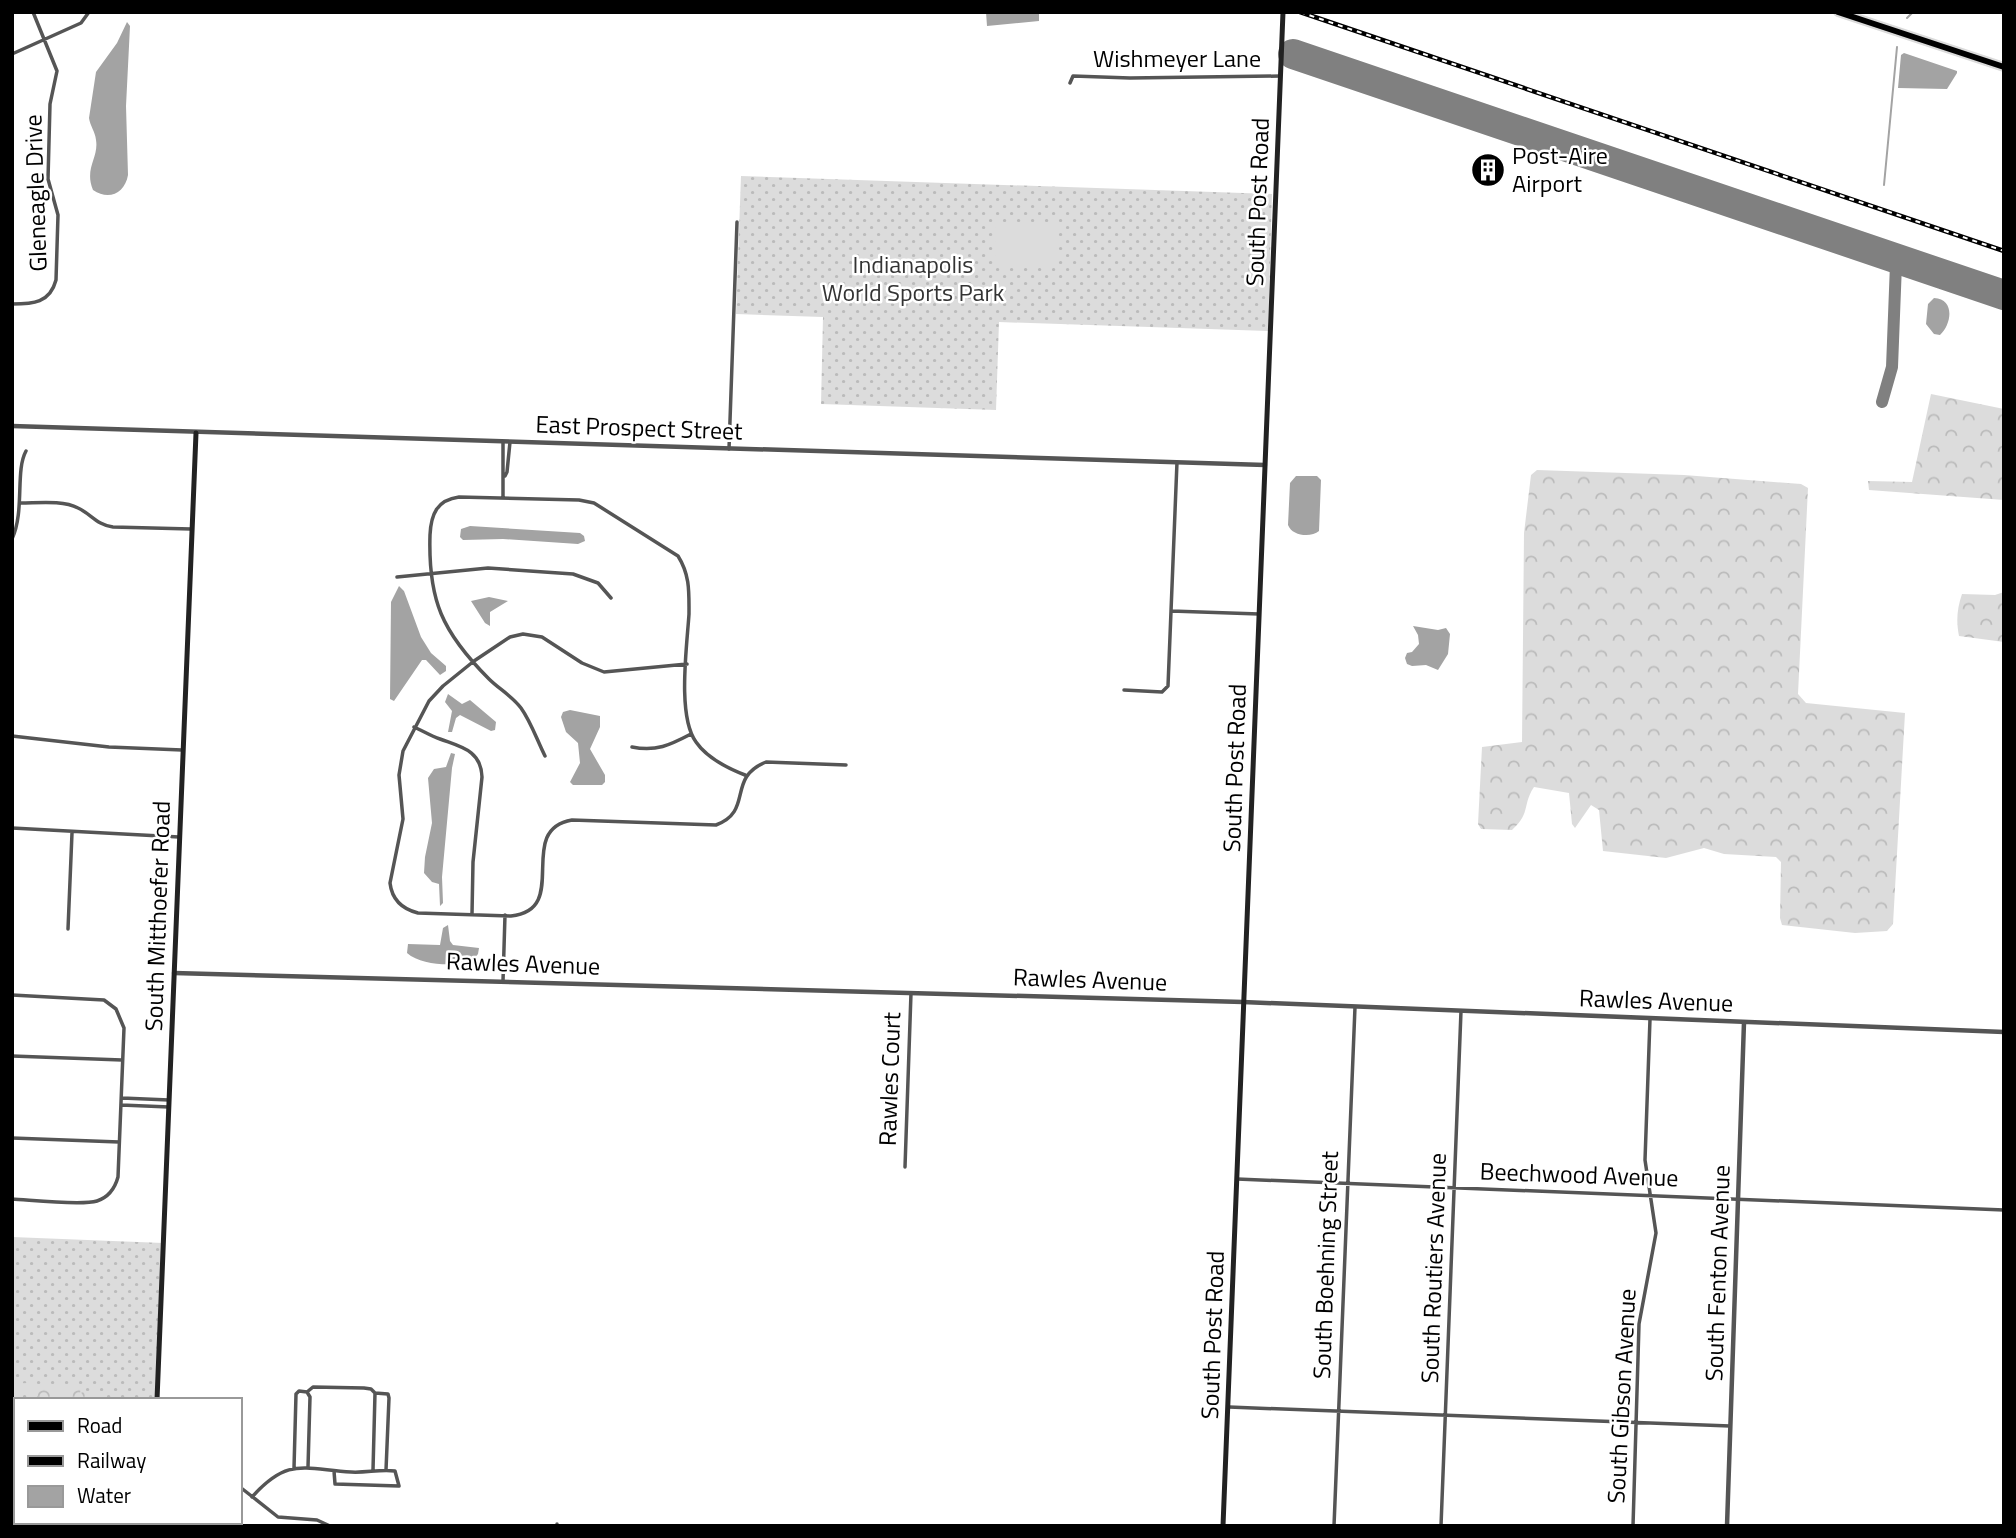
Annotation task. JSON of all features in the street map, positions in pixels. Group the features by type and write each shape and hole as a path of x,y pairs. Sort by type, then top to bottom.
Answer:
{"main road":[{"name":"South Post Road","path":"1223,1526 1283,12"},
{"path":"1838,12 2004,67"},
{"name":"South Mitthoefer Road","path":"157,1398 195,433"}],"street":[{"name":"Gleneagle Drive","path":"12,304 34,304 46,298 54,289 56,280 58,215 48,178 50,104 57,71 33,12"},
{"path":"12,54 81,23 89,12"},
{"name":"Wishmeyer Lane","path":"1070,83 1073,76 1280,76"},
{"path":"729,449 737,222"},
{"name":"East Prospect Street","path":"12,426 1265,465"},
{"path":"503,442 503,498"},
{"path":"505,476 508,472 510,442"},
{"path":"12,539 19,523 22,460 26,451"},
{"path":"1124,690 1162,692 1168,685 1177,462"},
{"path":"545,756 520,708 474,661 442,617 433,595 429,573 431,520 443,502 459,497 579,500 594,503 678,556 684,565 690,585 685,704 688,727 695,741 712,758 746,776"},
{"path":"21,503 71,505 106,526 191,530"},
{"path":"397,577 494,568 575,574 598,583 606,589 611,598"},
{"path":"1171,611 1259,614"},
{"path":"687,664 604,672 582,663 542,638 523,634 510,637 474,661 434,695 403,751 399,770 404,817 390,883 398,903 415,912 505,915 525,912 537,901 542,891 544,842 559,824 572,820 718,824 726,821 737,810 746,776 766,762 846,765"},
{"path":"414,727 438,739 465,747 481,765 473,862 472,914"},
{"path":"632,747 658,749 691,734"},
{"path":"12,736 109,747 182,750"},
{"path":"12,828 179,837"},
{"path":"68,929 72,832"},
{"path":"503,981 505,915"},
{"name":"Rawles Avenue","path":"174,973 1243,1002 2004,1032"},
{"name":"Rawles Court","path":"905,1167 911,993"},
{"path":"12,995 104,1000 116,1009 124,1028 117,1181 108,1195 90,1202 12,1199"},
{"name":"South Boehning Street","path":"1334,1526 1355,1007"},
{"name":"South Routiers Avenue","path":"1441,1526 1461,1011"},
{"name":"South Gibson Avenue","path":"1633,1526 1639,1315 1656,1233 1645,1160 1650,1018"},
{"name":"South Fenton Avenue","path":"1727,1526 1744,1022"},
{"path":"12,1056 123,1060"},
{"path":"121,1098 169,1103"},
{"path":"121,1105 169,1103"},
{"path":"12,1138 119,1142"},
{"name":"Beechwood Avenue","path":"1237,1179 2004,1210"},
{"path":"294,1468 296,1394 299,1391 307,1392 313,1387 364,1388 371,1389 374,1393 387,1394 389,1398 386,1470"},
{"path":"307,1392 310,1396 308,1467"},
{"path":"373,1471 374,1393"},
{"path":"1228,1406 1730,1426"},
{"path":"252,1497 278,1472 294,1468 395,1471 398,1474 399,1486 335,1484 334,1471"},
{"path":"242,1489 278,1517 317,1520 330,1526"}],"green space":[{"name":"Indianapolis World Sports Park","path":"741,176 1272,194 1268,331 999,322 996,410 821,404 823,317 736,314"},
{"path":"996,223 1058,223 1058,268 996,268"},
{"path":"1931,394 2004,409 2004,500 1869,490 1868,481 1912,482"},
{"path":"1537,470 1684,475 1801,484 1808,488 1798,694 1806,703 1905,713 1893,924 1887,931 1855,933 1782,925 1781,862 1776,857 1724,854 1704,848 1666,858 1603,851 1599,810 1591,805 1575,828 1572,824 1569,793 1534,787 1522,819 1512,830 1481,829 1478,824 1482,747 1522,742 1524,533 1531,475"},
{"path":"2004,592 2004,642 1959,636 1957,615 1962,594 1995,595"},
{"path":"12,1237 163,1243 157,1398 14,1398 12,1506"},
{"path":"27,1383 30,1388 36,1386 41,1389 81,1387 80,1393 89,1391 105,1398 46,1398 12,1394 12,1384"}],"water":[{"path":"986,12 1039,12 1039,21 987,26"},
{"path":"127,22 130,26 126,106 128,175 120,191 105,195 93,190 91,182 96,146 89,118 96,72 117,43"},
{"path":"1904,53 1957,73 1947,89 1898,88 1901,55"},
{"path":"1934,298 1945,303 1949,313 1947,325 1940,335 1934,334 1926,324 1928,304"},
{"path":"1296,476 1317,476 1321,480 1319,531 1311,535 1297,534 1288,525 1290,483"},
{"path":"470,526 580,533 585,541 578,544 503,539 463,540 460,537 461,529"},
{"path":"399,586 404,591 421,637 431,653 446,666 446,671 440,675 426,660 422,660 394,701 390,699 391,602"},
{"path":"489,597 508,601 490,612 490,626 485,623 471,601"},
{"path":"1413,626 1438,630 1446,628 1450,634 1448,654 1438,670 1426,665 1407,664 1407,653 1412,652 1419,644"},
{"path":"448,694 462,704 470,700 496,722 495,730 491,731 460,715 456,718 452,732 448,732 452,711 445,702"},
{"path":"570,710 600,716 600,727 590,749 605,775 602,785 573,785 570,782 580,763 578,743 566,732 561,717 563,712"},
{"path":"451,753 455,754 442,877 443,903 440,906 439,884 432,882 424,873 432,823 428,778 434,769 446,767"},
{"path":"448,925 453,945 479,948 478,954 471,962 438,964 407,953 408,944 440,945 443,928"}],"waterway":[{"path":"1907,18 1913,12"},
{"path":"1884,185 1897,47"}],"taxiway":[{"path":"1882,402 1892,367 1896,264 1890,256"}],"runway":[{"path":"1293,54 2004,295"}],"railway":[{"path":"1300,12 2004,251"}],"place":[{"name":"Post-Aire Airport","path":"1488,170"}]}
